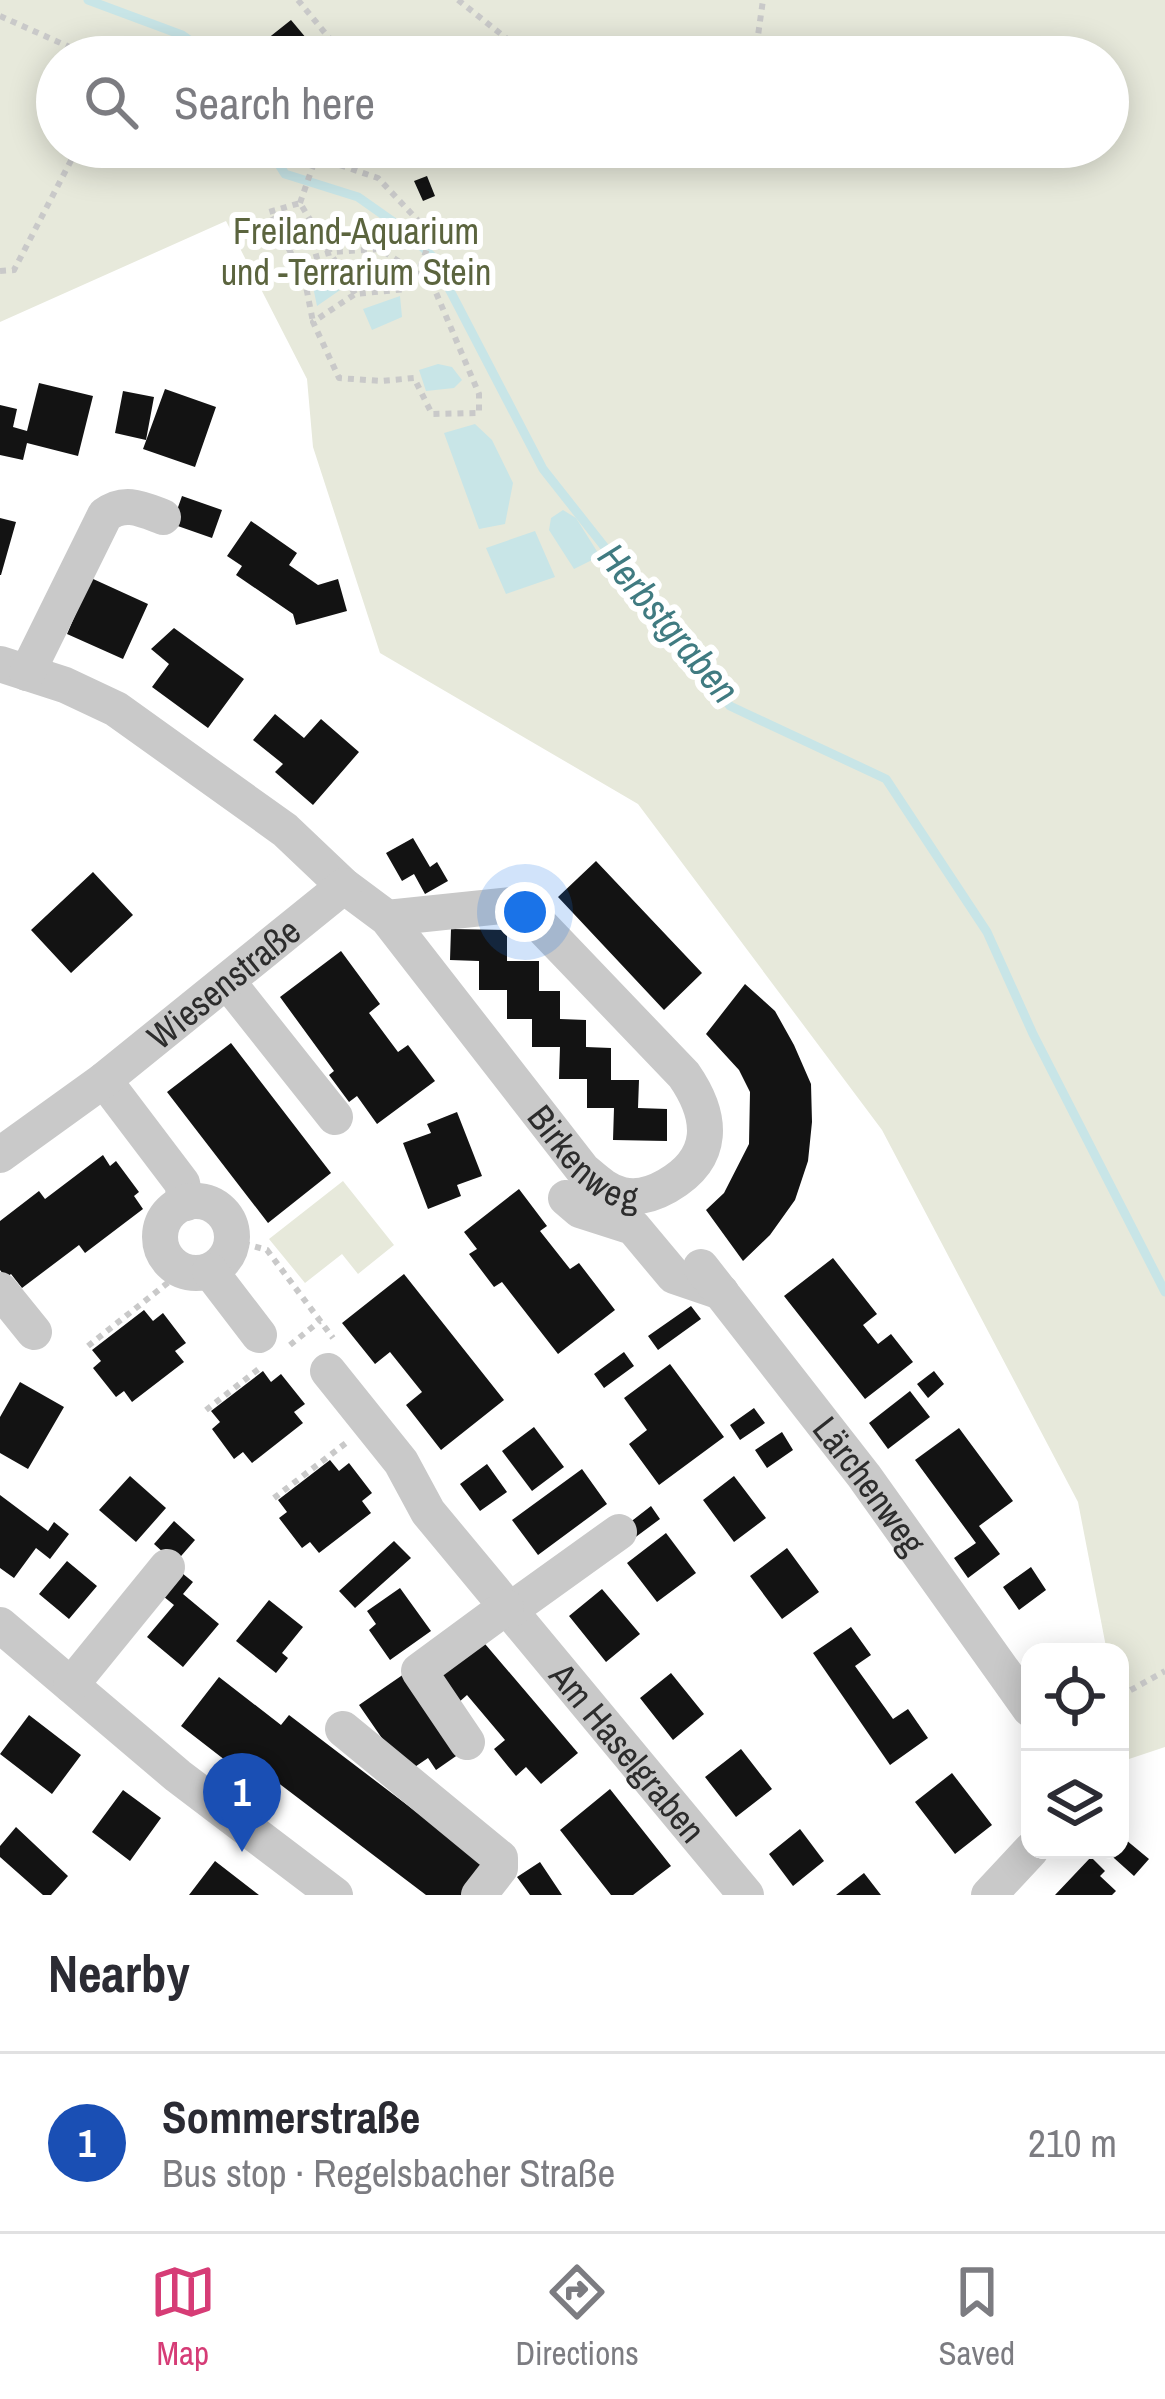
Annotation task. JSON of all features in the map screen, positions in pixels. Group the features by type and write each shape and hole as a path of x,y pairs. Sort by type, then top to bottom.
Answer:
{"street":[{"name":"Birkenweg","path":"163,517 130,506 105,514 14,668 116,709 285,830 344,886 387,918 583,1170 608,1190 639,1197 686,1172 701,1153 704,1136 706,1120 699,1097 684,1075 527,911 512,905 387,918"},
{"name":"Wiesenstraße","path":"0,1155 104,1080 344,886"},
{"path":"227,981 335,1117"},
{"path":"104,1080 182,1183 186,1202"},
{"name":"Lärchenweg","path":"566,1198 580,1210 633,1227 674,1276 711,1279 864,1476 1021,1696"},
{"path":"196,1271 226,1258 232,1230 215,1206 186,1202 170,1213 160,1230 162,1250 196,1271 259,1335"},
{"path":"0,1290 34,1332"},
{"name":"Am Haselgraben","path":"328,1371 401,1462 428,1513 746,1895"},
{"path":"467,1742 419,1671 619,1532"},
{"path":"70,1685 167,1567"},
{"path":"0,1625 178,1776 335,1895"},
{"path":"343,1729 500,1858 500,1868 479,1895"},
{"path":"989,1895 1023,1859"}],"path":[{"path":"298,0 328,36"},
{"path":"458,0 503,36"},
{"path":"757,36 763,0"},
{"path":"0,16 45,36"},
{"path":"0,272 14,270 67,168"},
{"path":"300,203 312,168"},
{"path":"313,322 355,294 406,289 418,274 429,243 425,228 378,178 348,168"},
{"path":"300,203 355,294"},
{"path":"300,203 269,212 292,255 301,261 313,322 339,378 414,378 432,415 479,413 478,394 423,262"},
{"path":"301,261 380,249 418,274"},
{"path":"88,1346 196,1271"},
{"path":"274,1498 354,1437"},
{"path":"1129,1691 1165,1671"}],"green space":[{"name":"Freiland-Aquarium und -Terrarium Stein","path":"0,0 1165,0 1165,1747 1129,1759 1129,1643 1105,1643 1078,1502 882,1130 638,804 380,653 313,447 307,379 226,221 0,322"},
{"path":"343,1181 394,1245 358,1274 342,1254 305,1283 269,1239"}],"water":[{"path":"329,268 343,288 317,306 311,277"},
{"path":"400,296 402,317 372,330 363,309"},
{"path":"438,364 452,367 462,380 454,388 426,391 419,370"},
{"path":"475,424 492,440 513,483 505,524 479,529 444,433"},
{"path":"563,510 576,518 600,556 574,569 549,530 551,518"},
{"path":"535,531 555,577 506,594 486,548"}],"building":[{"path":"291,20 304,36 271,36"},
{"path":"427,176 435,196 423,201 414,181"},
{"path":"39,383 93,396 78,456 27,443 23,460 0,455 0,405 17,409 13,427 27,431"},
{"path":"165,389 216,407 195,467 143,449"},
{"path":"123,391 154,397 146,440 115,433"},
{"path":"182,496 222,510 212,538 172,524"},
{"path":"0,518 16,522 1,575 0,575"},
{"path":"251,521 297,553 289,565 318,585 338,579 347,611 296,625 293,614 236,575 242,566 227,556"},
{"path":"91,578 148,604 123,659 67,634"},
{"path":"174,628 244,679 208,728 152,687 169,664 151,649"},
{"path":"275,714 304,738 321,719 359,752 313,805 275,772 283,764 253,740"},
{"path":"413,838 430,867 437,862 448,881 425,894 414,874 402,881 386,853"},
{"path":"596,861 702,973 664,1010 558,897"},
{"path":"93,872 133,915 71,973 31,930"},
{"path":"451,929 507,930 507,961 539,961 539,991 560,991 560,1019 586,1020 586,1047 611,1048 611,1080 639,1080 638,1108 667,1109 667,1141 613,1140 614,1108 587,1108 587,1079 559,1079 560,1047 532,1047 532,1019 507,1019 507,990 479,990 479,961 450,960"},
{"path":"341,951 380,1004 369,1013 398,1052 408,1045 435,1081 377,1124 357,1096 349,1102 329,1075 334,1071 280,997"},
{"path":"745,984 775,1011 794,1045 811,1084 812,1122 808,1161 795,1200 770,1235 743,1261 706,1210 724,1193 749,1144 750,1092 739,1070 706,1034"},
{"path":"231,1043 331,1173 268,1223 167,1092"},
{"path":"457,1112 482,1176 457,1185 461,1196 428,1209 403,1143 431,1133 427,1124"},
{"path":"103,1155 110,1166 116,1161 139,1192 134,1196 143,1209 85,1253 79,1245 22,1288 11,1274 6,1278 0,1270 0,1221 39,1191 45,1199"},
{"path":"519,1189 547,1226 540,1231 570,1269 579,1263 615,1310 558,1354 502,1282 494,1287 469,1254 477,1249 464,1232"},
{"path":"833,1258 877,1314 863,1325 878,1344 891,1334 913,1362 865,1399 784,1296"},
{"path":"404,1274 504,1400 441,1450 406,1405 422,1392 390,1352 375,1364 342,1323"},
{"path":"691,1306 701,1319 658,1350 648,1336"},
{"path":"144,1310 153,1321 163,1313 186,1343 175,1351 184,1362 132,1402 124,1391 116,1397 93,1368 101,1361 92,1350"},
{"path":"624,1352 634,1366 604,1388 594,1374"},
{"path":"670,1364 724,1437 659,1485 629,1444 647,1430 624,1398"},
{"path":"263,1371 271,1382 281,1374 305,1404 294,1412 303,1423 252,1463 243,1452 234,1459 212,1429 220,1422 211,1411"},
{"path":"934,1371 944,1384 928,1398 917,1384"},
{"path":"20,1382 64,1407 28,1469 0,1453 0,1417"},
{"path":"910,1391 930,1417 888,1449 869,1423"},
{"path":"754,1408 765,1423 740,1440 730,1425"},
{"path":"534,1427 564,1467 532,1491 502,1451"},
{"path":"959,1428 1013,1501 979,1526 1000,1554 968,1578 954,1558 976,1543 915,1460"},
{"path":"782,1432 793,1450 767,1468 755,1450"},
{"path":"330,1460 339,1471 349,1463 372,1493 362,1501 371,1513 319,1553 310,1542 302,1548 279,1518 287,1512 278,1500"},
{"path":"487,1464 507,1492 480,1511 460,1484"},
{"path":"582,1469 607,1504 538,1555 512,1520"},
{"path":"130,1476 166,1508 136,1542 99,1510"},
{"path":"734,1476 766,1518 734,1542 703,1500"},
{"path":"0,1495 48,1531 54,1522 69,1534 50,1559 36,1548 14,1578 0,1568"},
{"path":"651,1506 660,1519 633,1539 624,1527"},
{"path":"174,1521 195,1540 175,1563 154,1544"},
{"path":"666,1533 696,1573 657,1602 627,1563"},
{"path":"394,1541 411,1558 355,1608 339,1591"},
{"path":"787,1548 819,1592 782,1619 750,1576"},
{"path":"67,1561 97,1586 69,1619 39,1594"},
{"path":"1031,1567 1046,1590 1019,1610 1003,1587"},
{"path":"177,1569 193,1582 183,1594 219,1624 183,1667 147,1637 174,1605 158,1592"},
{"path":"400,1588 431,1631 390,1660 369,1630 376,1624 367,1611"},
{"path":"602,1589 640,1634 606,1662 569,1616"},
{"path":"269,1600 303,1627 282,1653 288,1658 276,1673 236,1641"},
{"path":"851,1627 871,1655 855,1666 893,1719 908,1709 928,1738 890,1765 813,1653"},
{"path":"480,1638 578,1753 541,1784 526,1767 516,1776 494,1749 505,1740 467,1695 458,1703 436,1676"},
{"path":"671,1673 704,1714 673,1740 640,1698"},
{"path":"404,1674 459,1754 436,1770 428,1758 406,1773 359,1705"},
{"path":"219,1677 281,1725 289,1715 486,1865 463,1895 426,1895 252,1763 243,1774 181,1726"},
{"path":"29,1715 81,1755 52,1794 0,1754"},
{"path":"741,1749 772,1789 736,1817 705,1777"},
{"path":"952,1773 992,1825 955,1854 915,1802"},
{"path":"610,1789 671,1866 633,1895 611,1895 560,1830"},
{"path":"123,1790 161,1818 130,1861 92,1832"},
{"path":"16,1827 68,1876 51,1895 43,1895 0,1857 0,1846"},
{"path":"800,1829 824,1861 793,1886 769,1854"},
{"path":"1129,1842 1149,1859 1134,1876 1115,1859 1129,1859"},
{"path":"1089,1859 1105,1871 1100,1876 1116,1891 1112,1895 1055,1895"},
{"path":"215,1861 259,1895 189,1895"},
{"path":"540,1862 562,1895 530,1895 517,1877"},
{"path":"864,1873 881,1895 836,1895"}],"waterway":[{"name":"Herbstgraben","path":"88,0 183,36"},
{"name":"Herbstgraben","path":"281,168 285,174 358,197 432,256 543,469 730,706 886,779 987,932 1033,1034 1165,1292"}],"place":[{"name":"Sommerstraße","path":"242,1852"}]}
